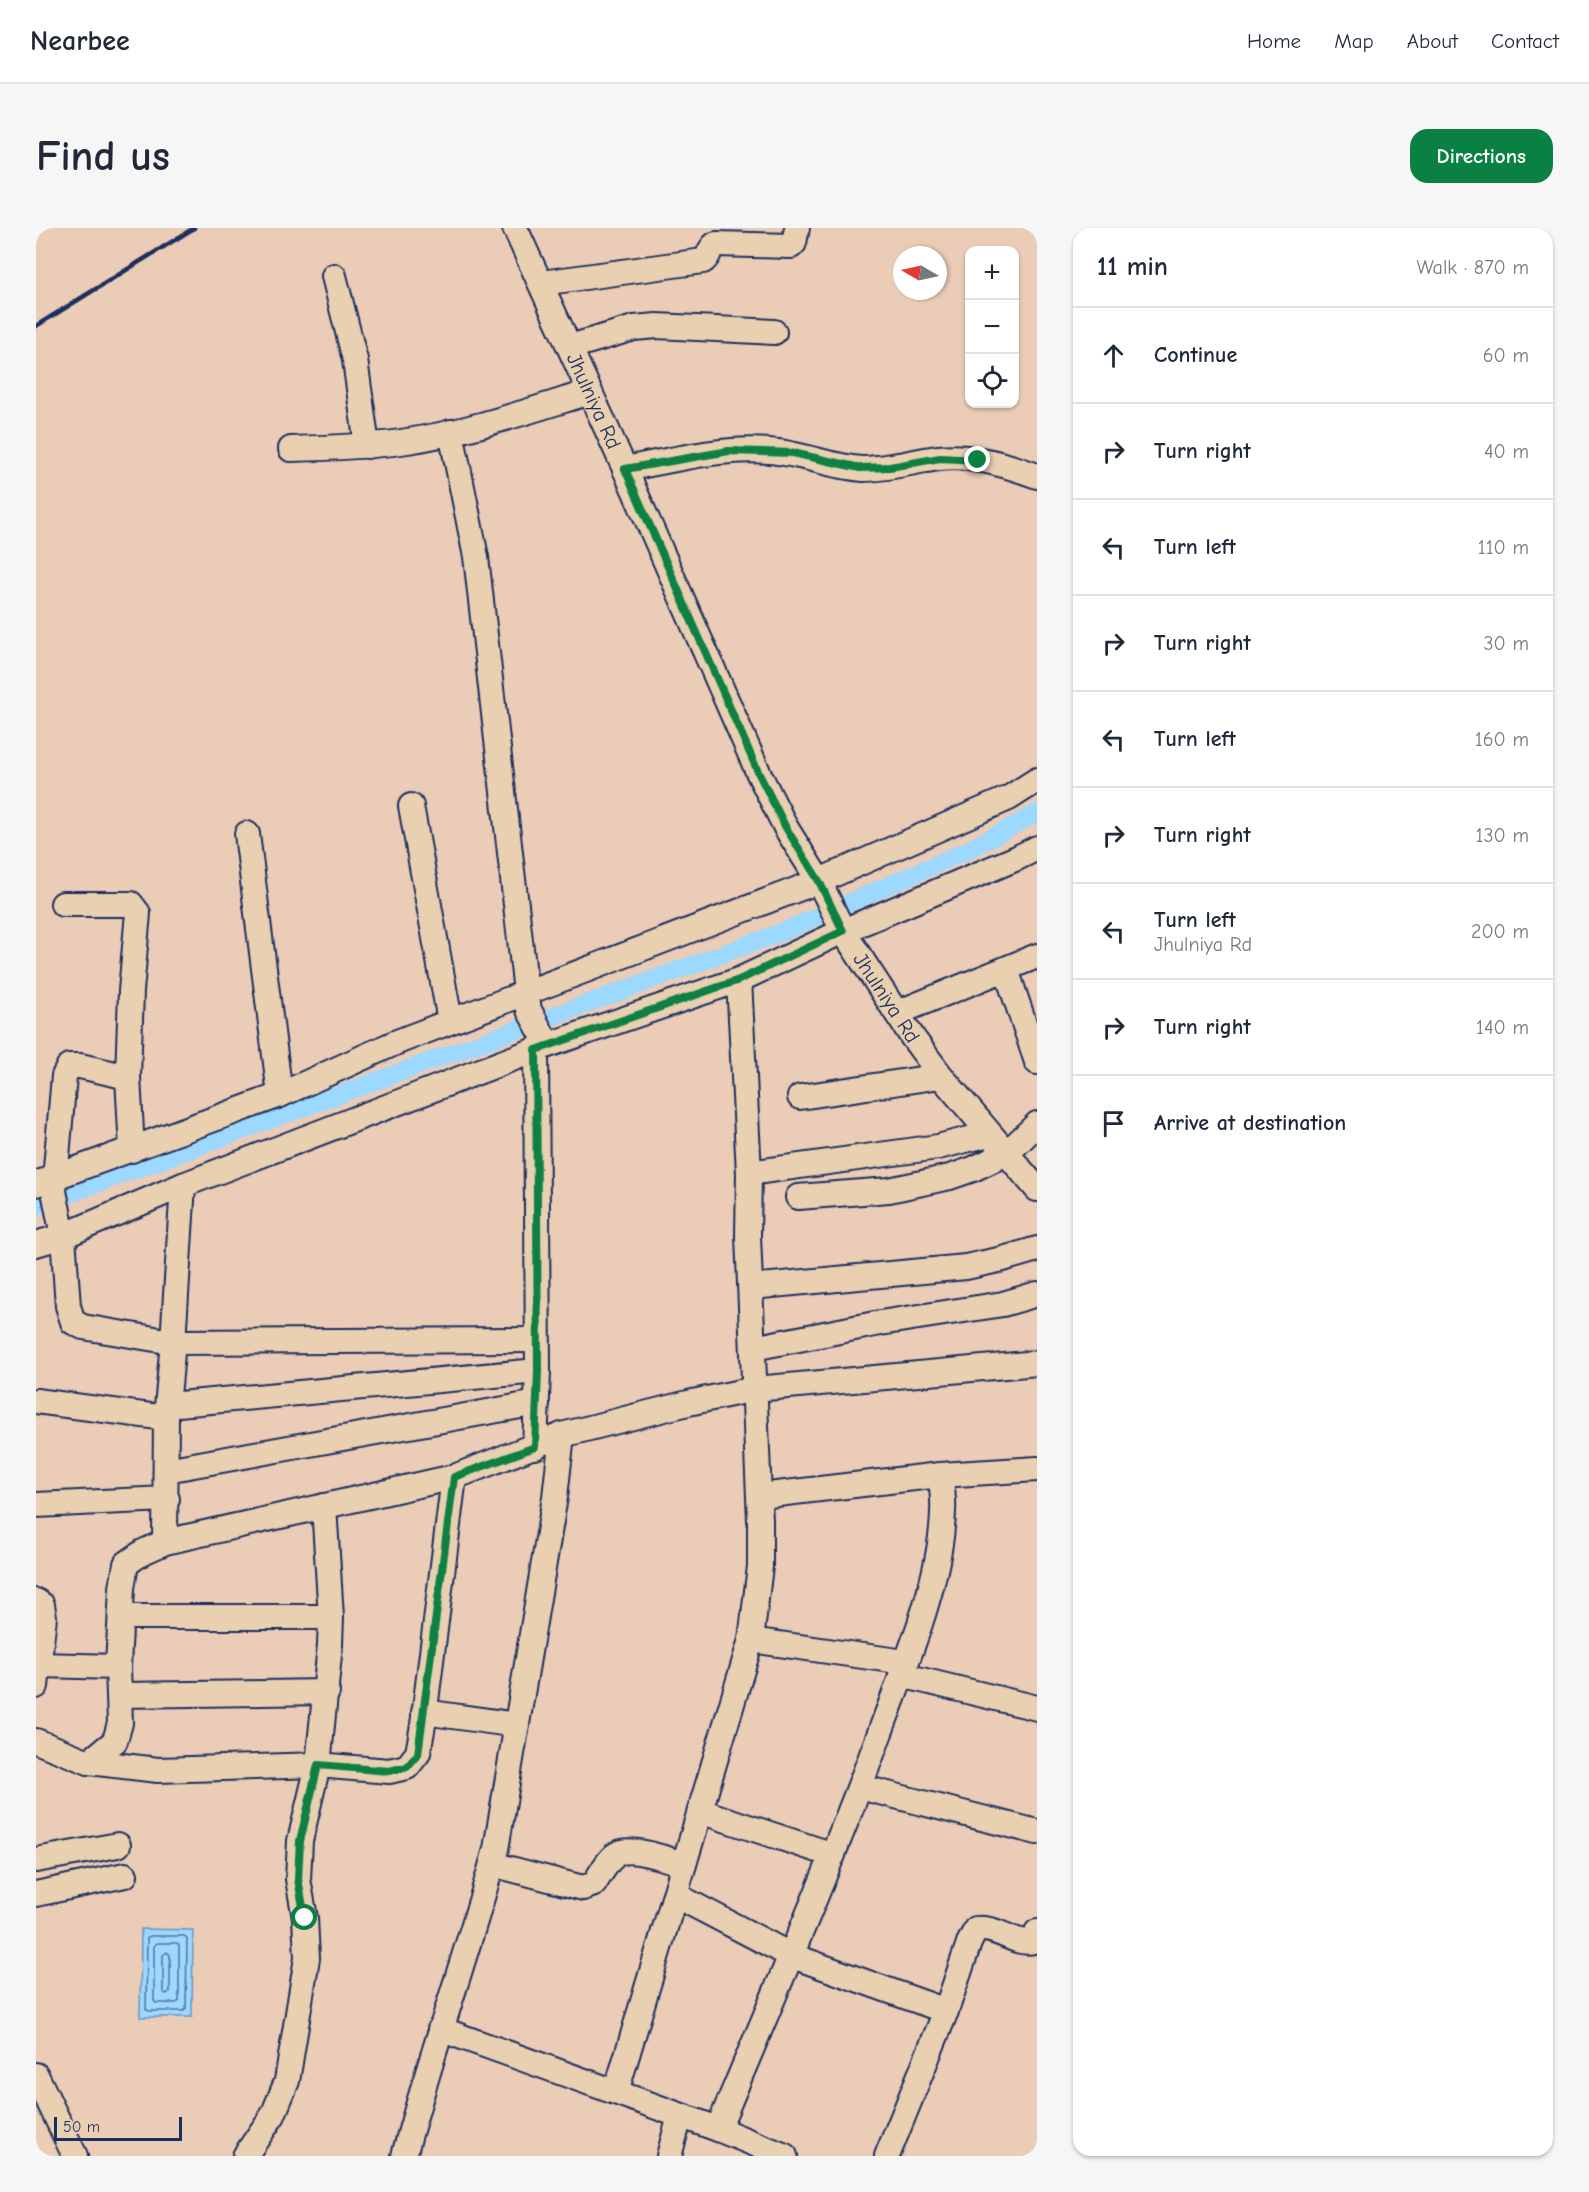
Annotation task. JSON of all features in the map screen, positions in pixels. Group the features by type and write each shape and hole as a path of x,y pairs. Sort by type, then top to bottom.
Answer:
{"street":[{"name":"Jhulniya Rd","path":"515,228 591,392 759,774 786,828 897,1013 941,1076 1037,1189"},
{"path":"541,283 703,261 712,246 716,244 791,246 794,244 797,228"},
{"path":"333,276 356,360 367,446"},
{"path":"570,347 634,328 651,326 676,325 774,332"},
{"path":"291,449 402,442 451,432 591,392"},
{"path":"451,432 476,557 527,1001 541,1043 538,1371 535,1447"},
{"path":"625,469 703,454 752,450 793,453 860,468 882,468 940,458 961,458 1037,476"},
{"path":"36,1244 61,1229 183,1185 541,1043 739,980 832,907 1037,780"},
{"path":"411,806 450,1021"},
{"path":"247,834 280,1095"},
{"path":"48,1184 280,1095 397,1042 450,1021 527,1001 832,907 1017,858 1037,848"},
{"path":"63,904 131,904 138,913 131,991 128,1077 132,1150"},
{"path":"897,1013 1037,956"},
{"path":"1006,969 1037,1062"},
{"path":"616,2092 751,1640 757,1603 760,1566 760,1496 748,1236 749,1173 739,980"},
{"path":"128,1077 80,1066 69,1066 64,1076 48,1184 61,1229 68,1306 73,1322 83,1327 173,1342 537,1341"},
{"path":"800,1097 941,1076"},
{"path":"798,1197 889,1190 922,1184 973,1169 1006,1153 1037,1124"},
{"path":"749,1173 938,1148 989,1134"},
{"path":"165,1542 167,1411 183,1185"},
{"path":"751,1287 966,1267 1037,1249"},
{"path":"753,1348 890,1321 1003,1304 1037,1294"},
{"path":"89,1761 115,1741 120,1723 118,1666 122,1588 126,1564 143,1552 165,1542 454,1477 562,1435 688,1403 755,1389 1037,1363"},
{"path":"36,1401 167,1411 538,1371"},
{"path":"166,1470 537,1403"},
{"path":"410,2154 441,2030 492,1864 555,1497 562,1435"},
{"path":"760,1496 940,1476 1037,1469"},
{"path":"718,2129 833,1855 903,1669 937,1563 944,1510 940,1476"},
{"path":"36,1742 89,1761 158,1770 318,1765 389,1771 407,1767 418,1754 454,1477"},
{"path":"36,1505 167,1499"},
{"path":"245,2156 273,2115 287,2081 307,1958 305,1918 298,1879 300,1841 318,1765 327,1692 331,1617 324,1506"},
{"path":"36,1601 42,1605 44,1617 38,1675 118,1666"},
{"path":"120,1617 331,1617"},
{"path":"751,1640 903,1669 1037,1708"},
{"path":"119,1695 327,1692"},
{"path":"424,1712 517,1725"},
{"path":"860,1787 1037,1832"},
{"path":"700,1811 833,1855"},
{"path":"36,1860 118,1845"},
{"path":"492,1864 584,1888 594,1884 610,1860 621,1852 634,1852 684,1864"},
{"path":"36,1894 125,1875"},
{"path":"675,1895 790,1955 946,2012"},
{"path":"887,2156 946,2012 969,1943 976,1929 987,1928 1026,1943 1036,1939"},
{"path":"441,2030 718,2129 785,2156"},
{"path":"36,2074 43,2104 75,2156"},
{"path":"669,2156 680,2116"}],"water":[{"path":"141,1929 193,1930 192,2017 140,2017"}],"waterway":[{"path":"36,1206 785,931 968,850 1037,813"}],"railway":[{"path":"36,326 194,228"}],"route":[{"path":"305,1918 298,1879 300,1841 318,1765 389,1771 407,1767 418,1754 454,1477 535,1447 538,1371 536,1050 739,980 843,931 819,881 786,828 759,774 625,469 703,454 752,450 793,453 844,466 874,469 940,458 978,460"}]}
